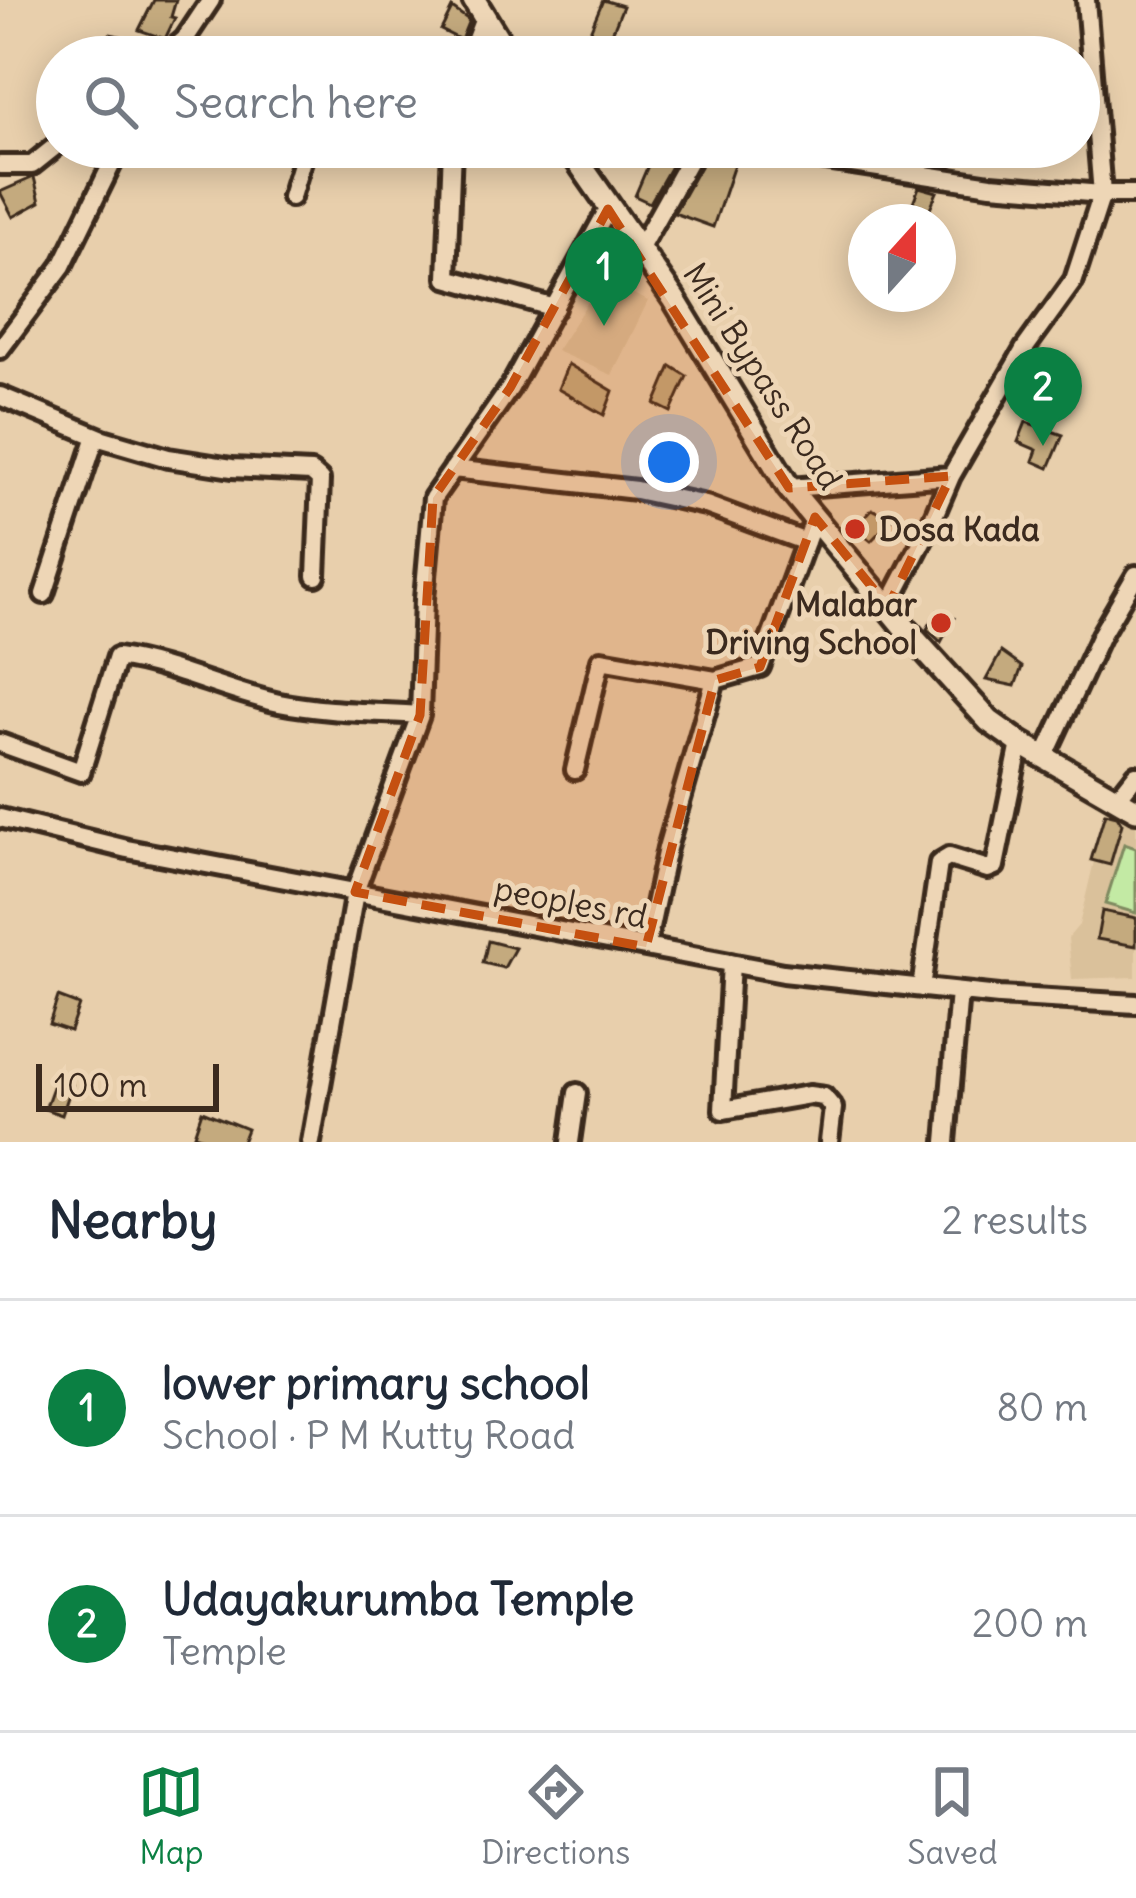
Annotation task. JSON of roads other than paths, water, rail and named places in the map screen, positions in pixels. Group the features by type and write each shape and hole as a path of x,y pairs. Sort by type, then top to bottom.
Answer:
{"main road":[{"path":"479,9 496,36"},
{"name":"Mini Bypass Road","path":"582,168 640,248 790,488 888,607 989,721 1126,805"}],"street":[{"path":"187,36 212,0"},
{"path":"1086,0 1089,36"},
{"path":"5,162 36,162"},
{"path":"0,349 62,266 110,168"},
{"path":"291,196 300,168"},
{"path":"451,168 447,278 554,308"},
{"path":"640,248 685,168"},
{"path":"879,168 991,185 1136,194"},
{"path":"888,607 951,476 1025,348 1074,280 1102,194 1100,168"},
{"path":"311,1142 355,892 420,716 433,498 510,388 608,208"},
{"path":"0,396 96,436 168,458 232,468 311,472 320,480 316,576"},
{"path":"44,594 96,436"},
{"path":"453,469 636,490 706,505 806,542"},
{"path":"790,488 951,476"},
{"path":"575,770 601,660 715,680 760,667 815,518"},
{"path":"1044,758 1101,635 1136,575"},
{"path":"0,743 80,772 116,657 154,662 224,689 285,704 420,716"},
{"path":"646,947 667,848 715,680"},
{"path":"921,988 939,863 949,857 995,866 1020,743"},
{"path":"1126,805 1136,775"},
{"name":"peoples rd","path":"0,818 127,849 731,963 959,992 1136,1004"},
{"path":"731,963 722,1110 809,1095 824,1097 833,1108 829,1142"},
{"path":"946,1142 959,992"},
{"path":"570,1142 577,1093"}],"place":[{"name":"lower primary school","path":"604,326"},
{"name":"Udayakurumba Temple","path":"1043,446"},
{"name":"Dosa Kada","path":"855,529"},
{"name":"Malabar Driving School","path":"941,623"}]}
